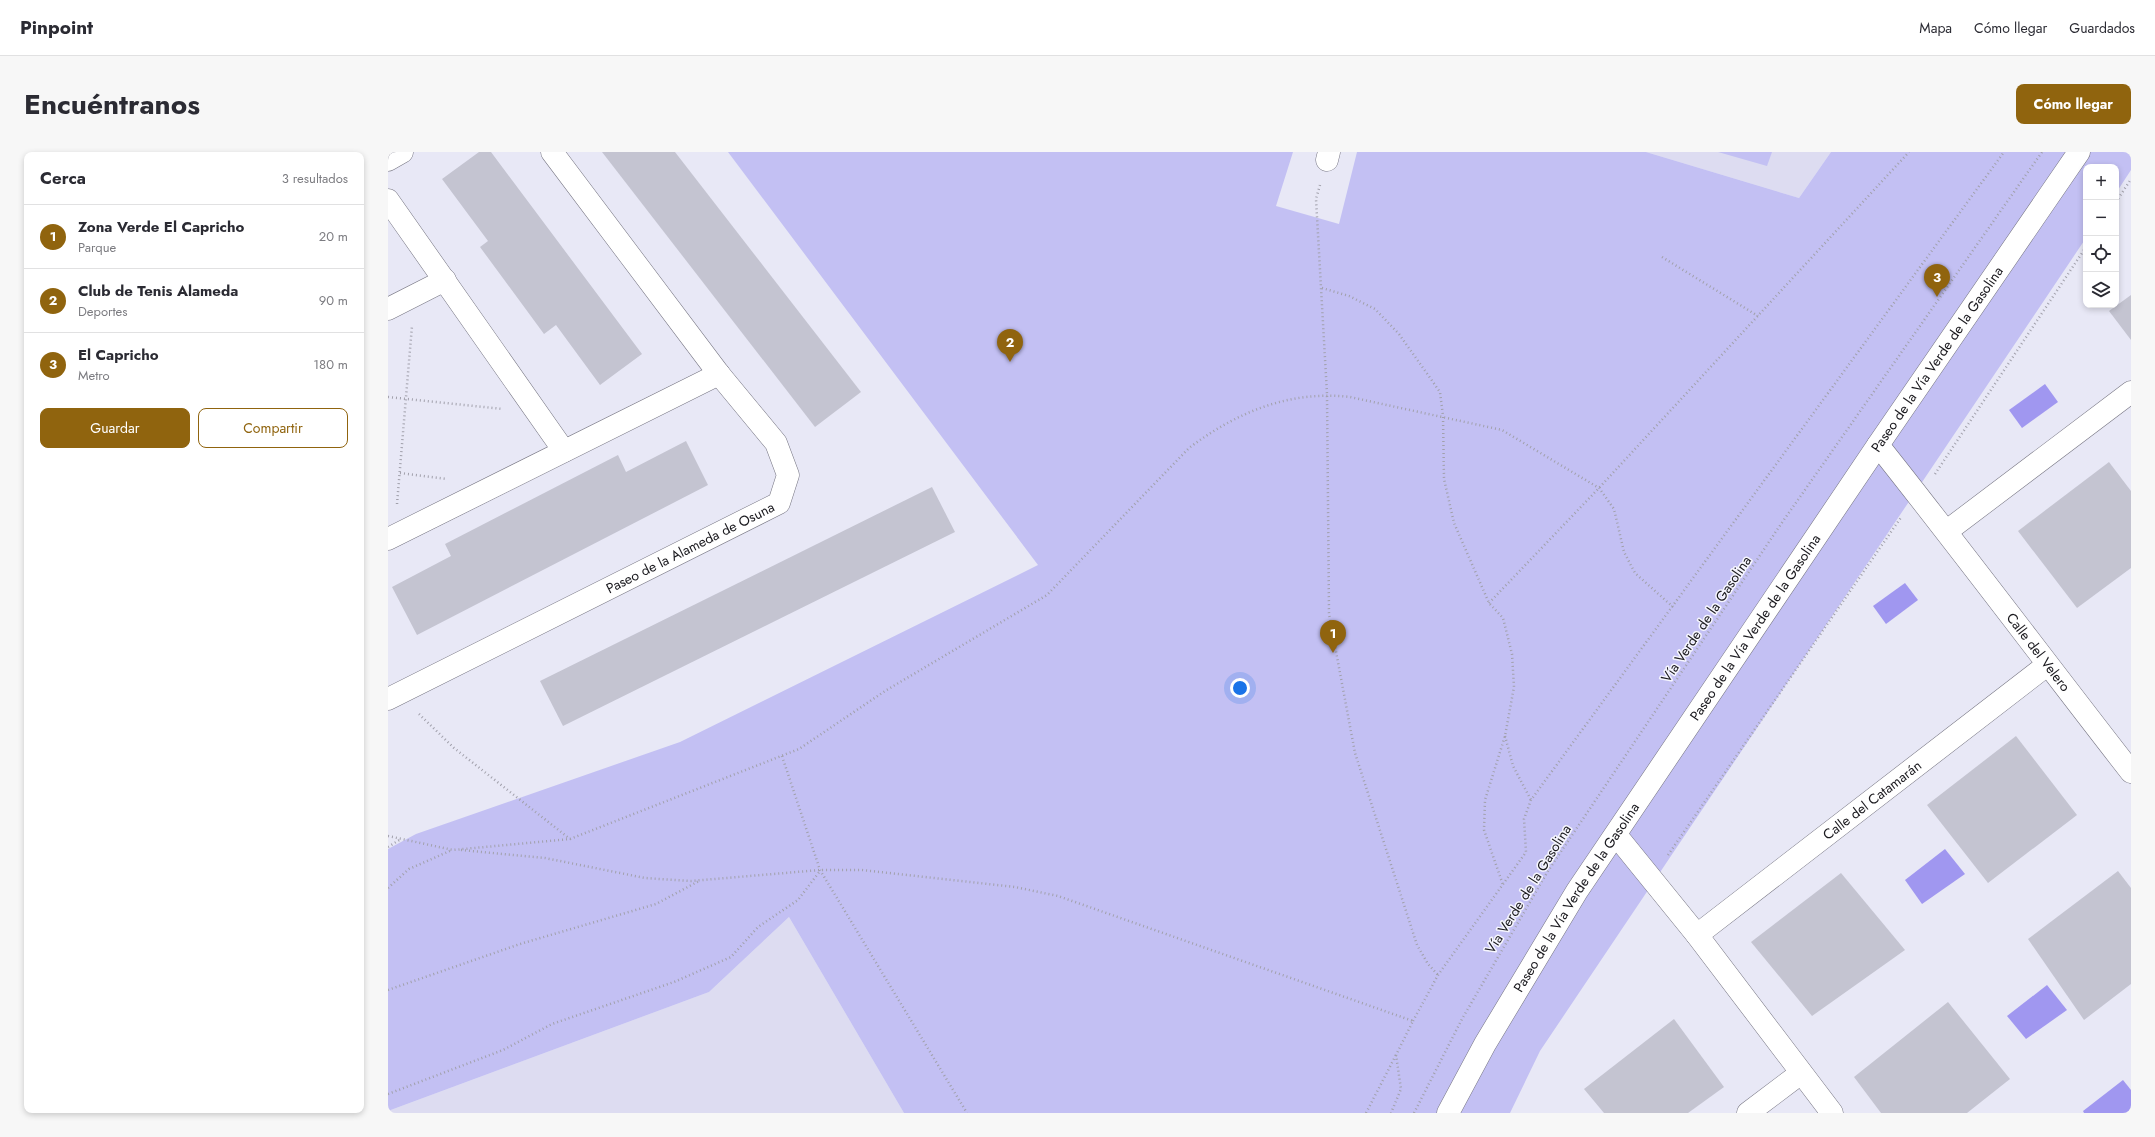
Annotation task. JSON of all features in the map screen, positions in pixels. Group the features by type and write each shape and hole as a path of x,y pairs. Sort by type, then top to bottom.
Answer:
{"street":[{"path":"388,160 402,152"},
{"name":"Paseo de la Alameda de Osuna","path":"391,696 779,503 788,476 776,443 719,374 552,152"},
{"name":"Paseo de la Vía Verde de la Gasolina","path":"1448,1113 1486,1044 1573,898 1878,445 2079,152"},
{"path":"388,200 564,451"},
{"path":"388,309 445,280"},
{"path":"391,537 719,374"},
{"path":"1947,531 2131,392"},
{"name":"Calle del Velero","path":"1878,445 1947,531 2047,665 2131,772"},
{"name":"Calle del Catamarán","path":"1697,935 2047,665"},
{"path":"1616,835 1697,935 1832,1113"},
{"path":"1748,1113 1801,1074"}],"path":[{"path":"1489,603 1599,488 1909,152"},
{"path":"1366,1113 1412,1021 1438,975 1526,852 1524,819 1531,800 2004,152"},
{"name":"Vía Verde de la Gasolina","path":"1414,1113 1462,1019 1548,871 1781,524 2042,152"},
{"path":"1328,156 1316,199 1327,394 1330,614 1355,753 1417,945 1428,964 1438,975"},
{"path":"2117,200 2131,179"},
{"path":"1933,478 2083,252"},
{"path":"1662,257 1758,316"},
{"path":"1322,288 1350,296 1375,309 1399,334 1440,392 1443,416 1444,479 1452,515 1489,603 1504,618 1512,654 1514,687 1505,736 1484,800 1484,830 1503,885"},
{"path":"391,537 415,296"},
{"path":"388,888 409,869 453,850 570,839 799,749 895,684 1047,595 1189,448 1215,428 1269,405 1300,396 1327,394 1350,397 1502,430 1599,488 1614,509 1624,552 1635,573 1673,607"},
{"path":"388,397 537,413"},
{"path":"1668,855 1902,515"},
{"path":"391,696 454,748 570,839"},
{"path":"1505,736 1513,766 1531,800"},
{"path":"782,756 820,870 967,1113"},
{"path":"388,836 453,850 545,858 645,878 691,881 820,870 862,870 1015,888 1058,896 1412,1021"},
{"path":"388,847 401,839"},
{"path":"388,1094 503,1050 552,1024 674,982 732,957 758,927 798,900 820,870"},
{"path":"388,990 520,944 656,904 702,880"},
{"path":"1391,1113 1401,1089 1396,1055"}],"shaded area":[{"path":"728,152 1293,152 1276,206 1339,224 1357,152 1646,152 1799,198 1831,152 2131,152 2131,170 2119,188 2119,164 2083,164 2083,242 1540,1051 1510,1113 904,1113 789,917 709,992 388,1111 388,849 416,834 680,742 1038,565"},
{"path":"1646,152 1831,152 1799,198"},
{"path":"1718,152 1772,152 1767,166"},
{"path":"2045,384 2058,402 2022,428 2009,410"},
{"path":"1905,583 1918,600 1886,624 1873,606"},
{"path":"1945,849 1965,874 1922,904 1905,880"},
{"path":"789,917 904,1113 388,1113 388,1111 709,992"},
{"path":"2047,985 2067,1010 2026,1039 2007,1016"},
{"path":"2123,1080 2131,1090 2131,1113 2084,1113 2083,1111"}],"building":[{"path":"479,152 491,152 642,354 600,385 556,325 544,334 480,247 488,241 442,179"},
{"path":"602,152 675,152 861,392 815,427"},
{"path":"2131,295 2131,340 2109,311 2113,308 2119,308 2119,304"},
{"path":"686,441 708,485 417,635 392,587 451,556 445,544 618,455 626,472"},
{"path":"2109,462 2131,491 2131,568 2077,608 2018,531"},
{"path":"932,487 955,532 563,726 540,681"},
{"path":"2016,736 2077,815 1988,883 1927,805"},
{"path":"2118,871 2131,888 2131,984 2084,1020 2028,939"},
{"path":"1841,873 1905,950 1812,1016 1751,942"},
{"path":"1948,1002 2010,1079 1967,1113 1881,1113 1854,1077"},
{"path":"1674,1019 1724,1087 1688,1113 1604,1113 1584,1089"}],"place":[{"name":"El Capricho","path":"1937,297"},
{"name":"Club de Tenis Alameda","path":"1010,362"},
{"name":"Zona Verde El Capricho","path":"1333,653"}]}
